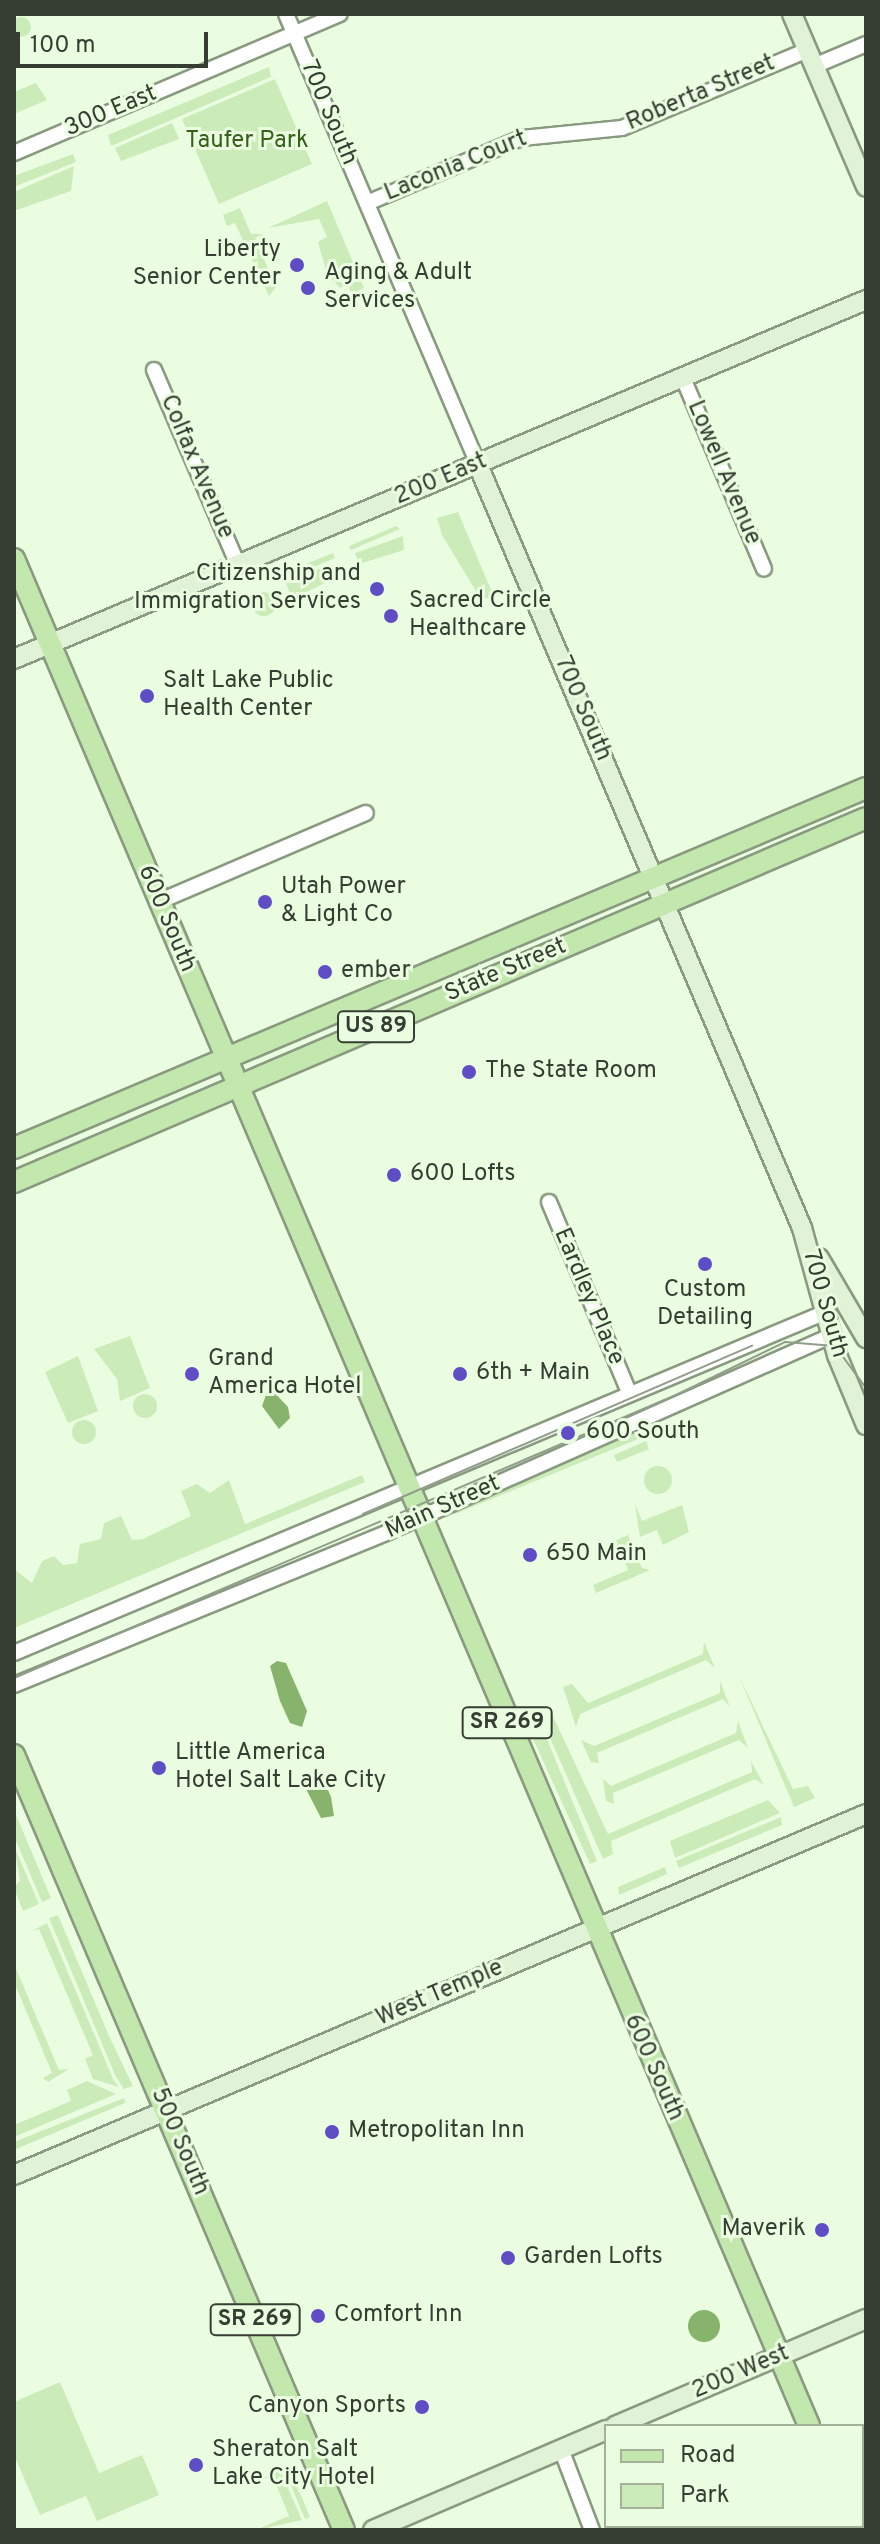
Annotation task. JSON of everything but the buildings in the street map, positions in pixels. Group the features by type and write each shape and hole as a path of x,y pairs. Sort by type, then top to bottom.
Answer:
{"main road":[{"name":"600 South","path":"14,559 593,1929 808,2424"},
{"name":"State Street","path":"14,1148 866,788"},
{"name":"State Street","path":"14,1182 866,818"},
{"name":"500 South","path":"14,1755 344,2530"}],"street":[{"name":"700 South","path":"286,14 802,1228 846,1305 863,1327"},
{"name":"300 East","path":"14,153 340,14"},
{"path":"792,14 866,187"},
{"name":"Roberta Street","path":"545,132 611,131 811,58 866,44"},
{"name":"Laconia Court","path":"367,203 545,132"},
{"name":"200 East","path":"14,659 866,300"},
{"name":"Colfax Avenue","path":"154,370 238,565"},
{"name":"Lowell Avenue","path":"683,378 764,569"},
{"path":"158,902 366,813"},
{"name":"Eardley Place","path":"549,1202 629,1392"},
{"name":"700 South","path":"802,1228 832,1335 866,1425"},
{"name":"Main Street","path":"14,1653 629,1392 826,1312 866,1299"},
{"name":"Main Street","path":"14,1685 421,1517 832,1335 863,1327"},
{"name":"West Temple","path":"14,2175 866,1814"},
{"name":"200 West","path":"620,2424 866,2319"},
{"path":"373,2530 604,2431"},
{"path":"561,2449 592,2530"}],"green space":[{"path":"21,17 28,20 31,27 28,34 21,37 14,34 11,27 14,20"},
{"path":"269,67 271,77 111,146 108,135"},
{"name":"Taufer Park","path":"275,79 312,164 219,204 182,119"},
{"path":"36,83 47,100 14,114 14,92"},
{"path":"172,123 179,139 121,161 115,148"},
{"path":"73,154 76,162 14,187 14,176"},
{"path":"74,166 71,191 14,211 14,192"},
{"path":"327,201 364,288 350,294 349,282 340,288 327,274 318,242 327,237 319,219 268,228"},
{"path":"240,208 251,234 263,234 255,238 276,287 269,296 235,223 227,226 223,215"},
{"path":"458,512 494,597 490,599 479,596 442,535 437,518"},
{"path":"396,526 400,529 351,550 349,546"},
{"path":"403,536 404,550 359,564 355,553"},
{"path":"333,553 335,558 283,580 284,573"},
{"path":"323,567 329,581 292,599 286,583"},
{"path":"264,592 275,599 276,604 269,615 264,616 253,609 252,604 259,593"},
{"path":"130,1336 150,1388 120,1401 117,1379 94,1349"},
{"path":"78,1356 98,1411 68,1423 45,1372"},
{"path":"145,1394 154,1397 157,1406 154,1415 145,1418 136,1415 133,1406 136,1397"},
{"path":"84,1420 93,1423 96,1432 93,1441 84,1444 75,1441 72,1432 75,1423"},
{"path":"634,1430 638,1439 455,1514 454,1508"},
{"path":"646,1441 649,1449 617,1462 614,1455"},
{"path":"658,1466 668,1470 672,1480 668,1490 658,1494 648,1490 644,1480 648,1470"},
{"path":"362,1475 365,1482 14,1628 14,1569 32,1583 42,1561 54,1556 63,1565 77,1563 80,1544 101,1539 104,1523 121,1516 132,1540 143,1539 191,1516 181,1491 197,1484 210,1493 229,1480 245,1524"},
{"path":"635,1504 642,1521 682,1505 689,1532 663,1545 657,1530 640,1537"},
{"path":"628,1535 642,1568 650,1570 596,1593 593,1585 628,1570 616,1540"},
{"path":"704,1642 715,1668 706,1660 580,1714 576,1727 563,1687 572,1684 588,1703 703,1654"},
{"path":"739,1676 793,1789 808,1786 815,1798 794,1807"},
{"path":"720,1681 730,1707 723,1699 597,1753 599,1763 591,1762 581,1740 594,1746 720,1693"},
{"path":"537,1708 550,1710 608,1834 752,1772 751,1761 764,1785 755,1779 611,1841 613,1854 603,1859"},
{"path":"535,1710 597,1861 590,1864 523,1717"},
{"path":"738,1721 748,1748 739,1740 613,1793 614,1804 606,1801 603,1779 611,1786 736,1733"},
{"path":"768,1800 780,1813 675,1858 670,1841"},
{"path":"14,1810 51,1898 42,1902 14,1836"},
{"path":"781,1817 782,1825 679,1868 676,1861"},
{"path":"14,1846 39,1904 23,1911 14,1888 20,1880"},
{"path":"665,1867 667,1874 619,1895 618,1887"},
{"path":"58,1915 133,2086 124,2089 116,2077 49,1918"},
{"path":"47,1923 119,2087 93,2079 85,2059 93,2055 39,1929 32,1931"},
{"path":"14,1964 59,2070 69,2069 48,2082 43,2078 52,2073 14,1982"},
{"path":"87,2081 116,2094 14,2137 14,2125 71,2101 67,2090"},
{"path":"124,2098 125,2103 14,2150 14,2142"},
{"path":"60,2382 99,2473 142,2455 159,2495 97,2521 86,2496 40,2515 14,2455 14,2402"},
{"path":"289,2467 310,2517 305,2519 284,2469"},
{"path":"280,2470 302,2520 256,2530 289,2516 273,2477 262,2479"}],"shaded area":[{"path":"269,1387 288,1407 290,1418 279,1429 262,1406"},
{"path":"277,1661 286,1663 307,1711 302,1727 290,1723 280,1701 270,1666"},
{"path":"321,1774 331,1797 334,1816 321,1818 305,1787"},
{"path":"704,2310 715,2315 720,2326 715,2337 704,2342 693,2337 688,2326 693,2315"}],"tram line":[{"path":"14,1678 676,1395 785,1342 835,1346 866,1388"},
{"path":"363,1514 752,1346"}],"place":[{"name":"Liberty Senior Center","path":"297,265"},
{"name":"Aging & Adult Services","path":"308,288"},
{"name":"Citizenship and Immigration Services","path":"377,589"},
{"name":"Sacred Circle Healthcare","path":"391,616"},
{"name":"Salt Lake Public Health Center","path":"147,696"},
{"name":"Utah Power & Light Co","path":"265,902"},
{"name":"ember","path":"325,972"},
{"name":"The State Room","path":"469,1072"},
{"name":"600 Lofts","path":"394,1175"},
{"name":"Custom Detailing","path":"705,1264"},
{"name":"Grand America Hotel","path":"192,1374"},
{"name":"6th + Main","path":"460,1374"},
{"name":"600 South","path":"568,1433"},
{"name":"650 Main","path":"530,1555"},
{"name":"Little America Hotel Salt Lake City","path":"159,1768"},
{"name":"Metropolitan Inn","path":"332,2132"},
{"name":"Maverik","path":"822,2230"},
{"name":"Garden Lofts","path":"508,2258"},
{"name":"Comfort Inn","path":"318,2316"},
{"name":"Canyon Sports","path":"422,2407"},
{"name":"Sheraton Salt Lake City Hotel","path":"196,2465"}]}
